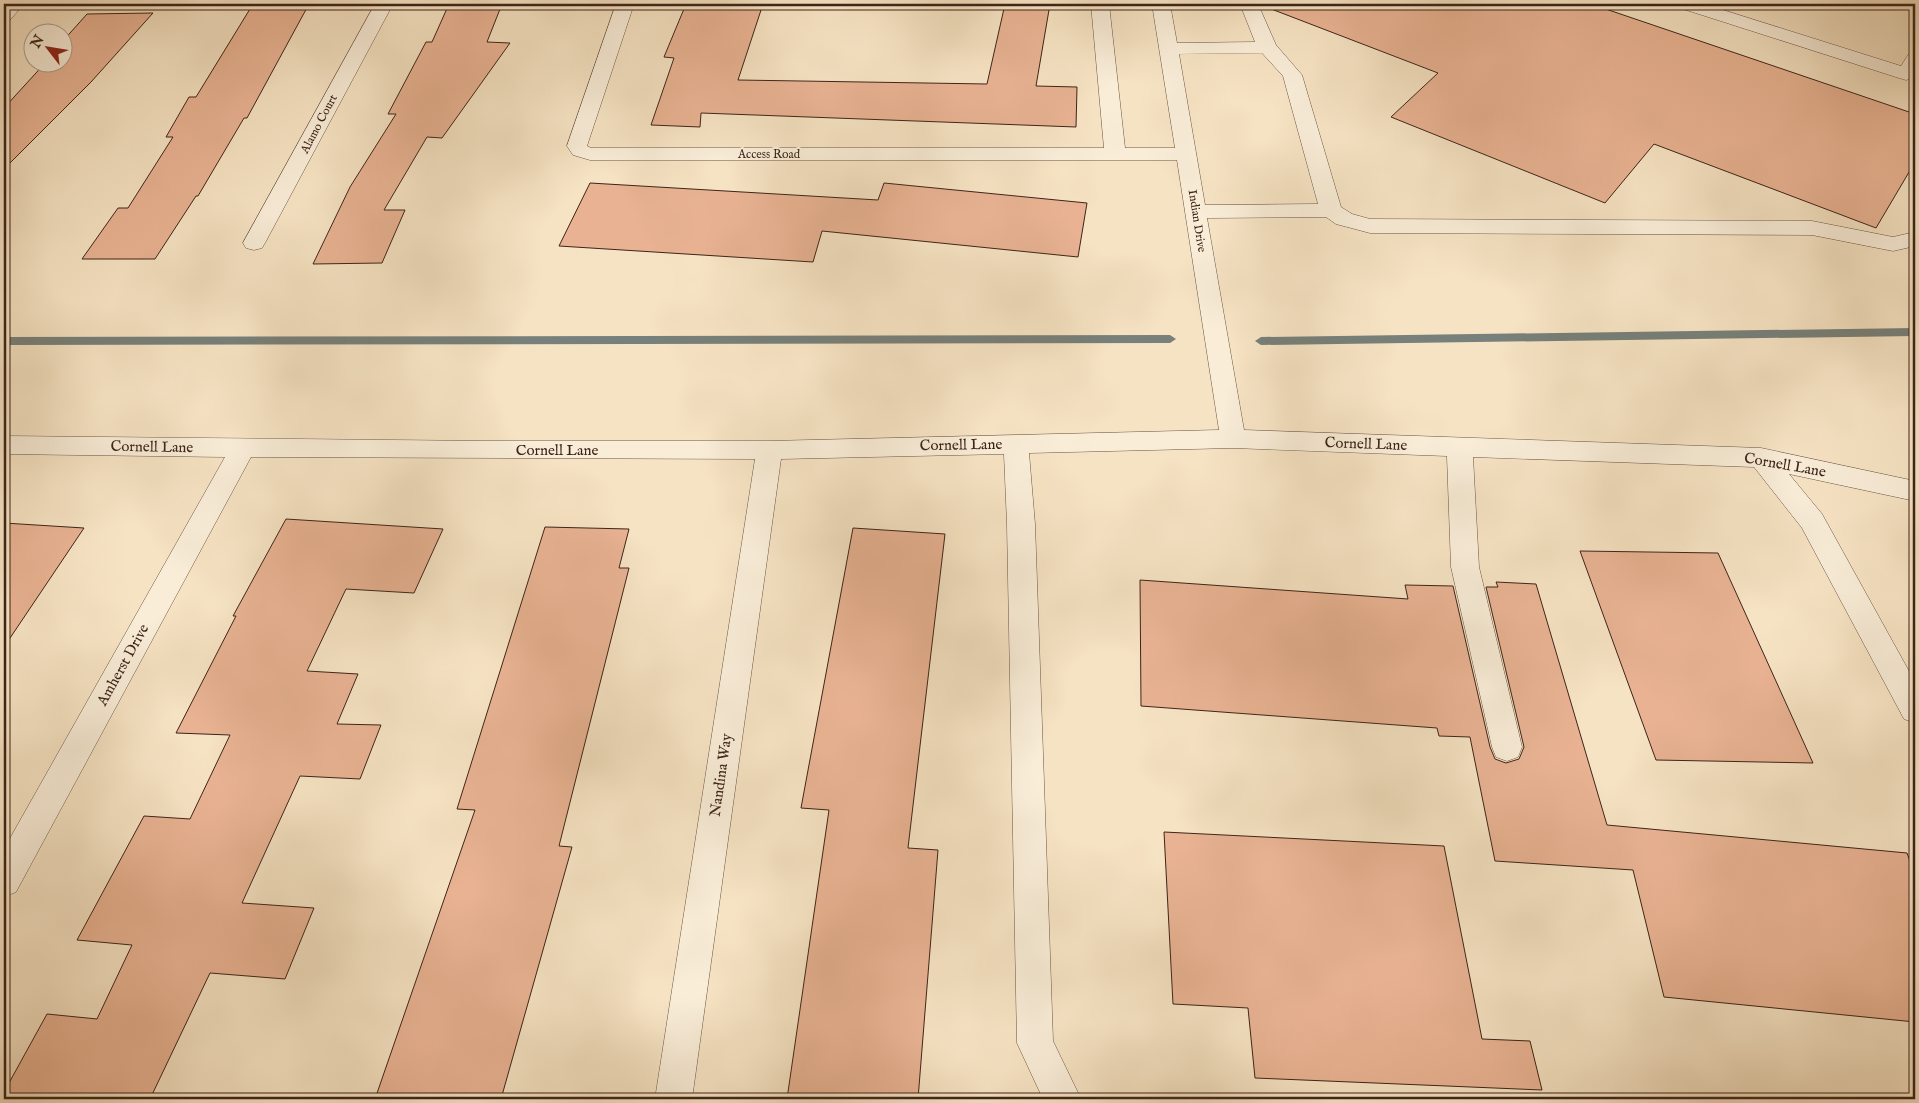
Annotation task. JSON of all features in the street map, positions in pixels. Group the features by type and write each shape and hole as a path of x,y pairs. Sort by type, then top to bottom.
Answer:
{"street":[{"path":"4,16 15,4"},
{"name":"Alamo Court","path":"254,243 384,4"},
{"name":"Access Road","path":"625,4 577,146 580,151 585,153 1186,154"},
{"path":"1100,4 1115,153"},
{"name":"Indian Drive","path":"1161,4 1233,439"},
{"path":"1249,4 1267,48 1292,75 1331,210"},
{"path":"1686,4 1912,70"},
{"path":"1168,49 1267,48"},
{"path":"1195,212 1331,210 1344,219 1370,226 1812,228 1893,244 1915,239"},
{"name":"Cornell Lane","path":"4,445 769,450 1233,439 1761,458 1915,491"},
{"path":"1016,444 1021,534 1035,1043 1062,1099"},
{"name":"Amherst Drive","path":"4,882 243,448"},
{"path":"1460,448 1466,567 1506,747"},
{"name":"Nandina Way","path":"673,1099 769,450"},
{"path":"1761,458 1812,520 1915,710"}],"building":[{"path":"253,4 309,4 247,118 244,118 198,196 196,196 155,259 82,259 118,208 128,208 173,137 166,137 189,97 196,97"},
{"path":"449,4 502,4 487,42 510,43 442,138 427,137 384,210 405,210 382,263 313,264 350,187 396,114 388,114 426,42 432,42"},
{"path":"686,4 763,4 738,80 987,84 1005,4 1050,4 1036,86 1077,87 1076,127 701,113 700,127 651,125 674,58 664,57"},
{"path":"1266,4 1591,4 1915,114 1915,162 1876,228 1654,144 1605,203 1391,117 1438,73 1266,7"},
{"path":"153,13 91,82 4,169 4,108 37,72 72,72 72,31 87,14"},
{"path":"590,183 878,200 884,183 1087,203 1078,257 822,231 813,262 559,246"},
{"path":"286,519 443,529 414,593 346,589 307,671 358,674 337,724 381,725 360,779 300,776 242,903 314,908 285,979 210,973 150,1099 4,1099 4,1092 47,1014 97,1019 132,945 77,940 144,816 190,819 230,735 176,733 236,616 233,616"},
{"path":"4,523 84,528 4,647"},
{"path":"545,527 629,529 619,568 629,568 559,846 572,847 501,1099 375,1099 475,810 457,809"},
{"path":"853,528 945,534 908,848 938,850 918,1099 787,1099 829,810 801,808"},
{"path":"1580,551 1718,553 1813,763 1656,760"},
{"path":"1140,580 1408,599 1405,585 1453,586 1490,747 1495,759 1506,763 1519,759 1524,747 1486,587 1498,587 1496,582 1536,584 1607,825 1907,853 1915,875 1915,1022 1664,997 1633,870 1495,861 1470,737 1439,736 1437,728 1141,706"},
{"path":"1164,832 1444,846 1482,1039 1530,1041 1542,1090 1255,1078 1248,1008 1173,1004"}],"waterway":[{"path":"1261,341 1915,332"},
{"path":"4,341 1170,339"}]}
